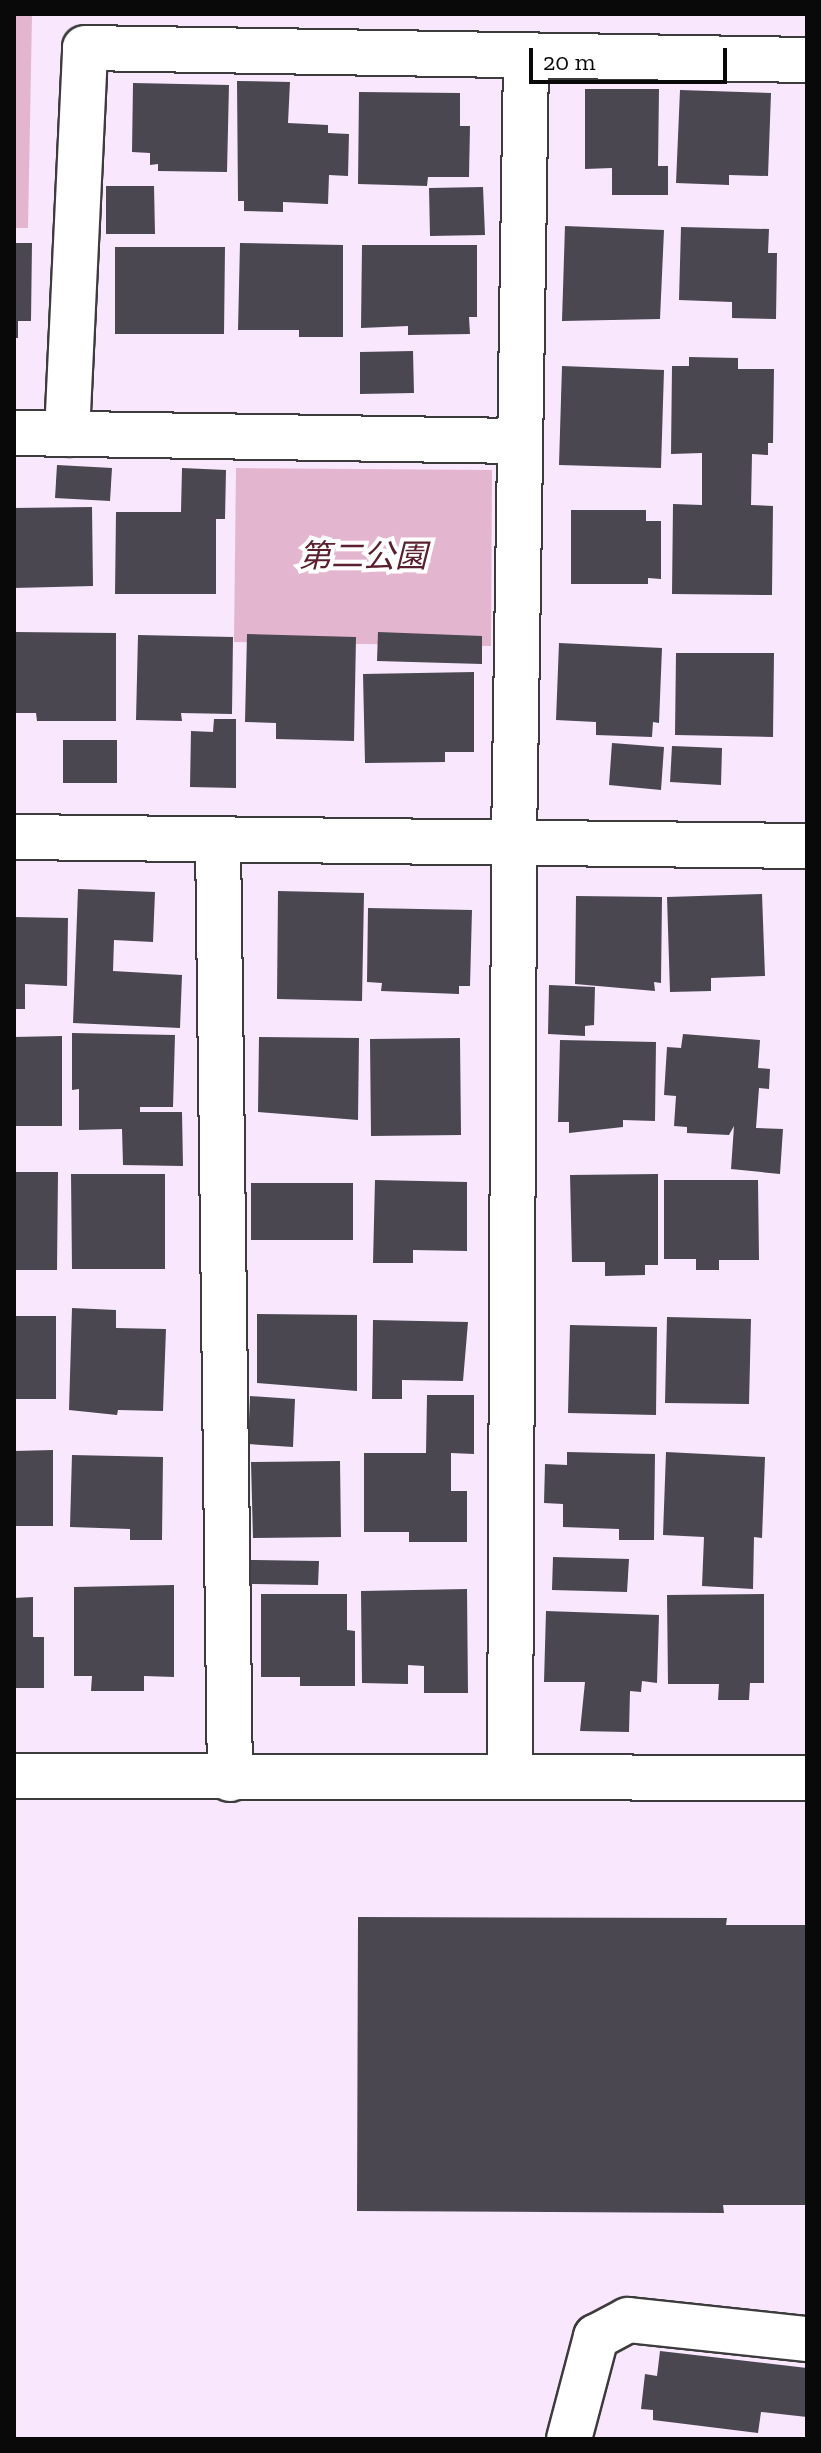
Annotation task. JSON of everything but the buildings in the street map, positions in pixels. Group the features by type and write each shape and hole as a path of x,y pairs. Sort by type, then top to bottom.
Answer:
{"street":[{"path":"67,434 85,48 526,59 807,60"},
{"path":"510,1774 514,842 526,59"},
{"path":"14,433 520,441"},
{"path":"14,837 807,846"},
{"path":"218,839 230,1779"},
{"path":"14,1776 230,1779 510,1774 807,1778"},
{"path":"569,2439 596,2337 628,2320 807,2339"}],"green space":[{"path":"14,14 32,14 28,228 14,228"},
{"name":"第二公園","path":"236,468 492,470 491,646 234,642"}]}
